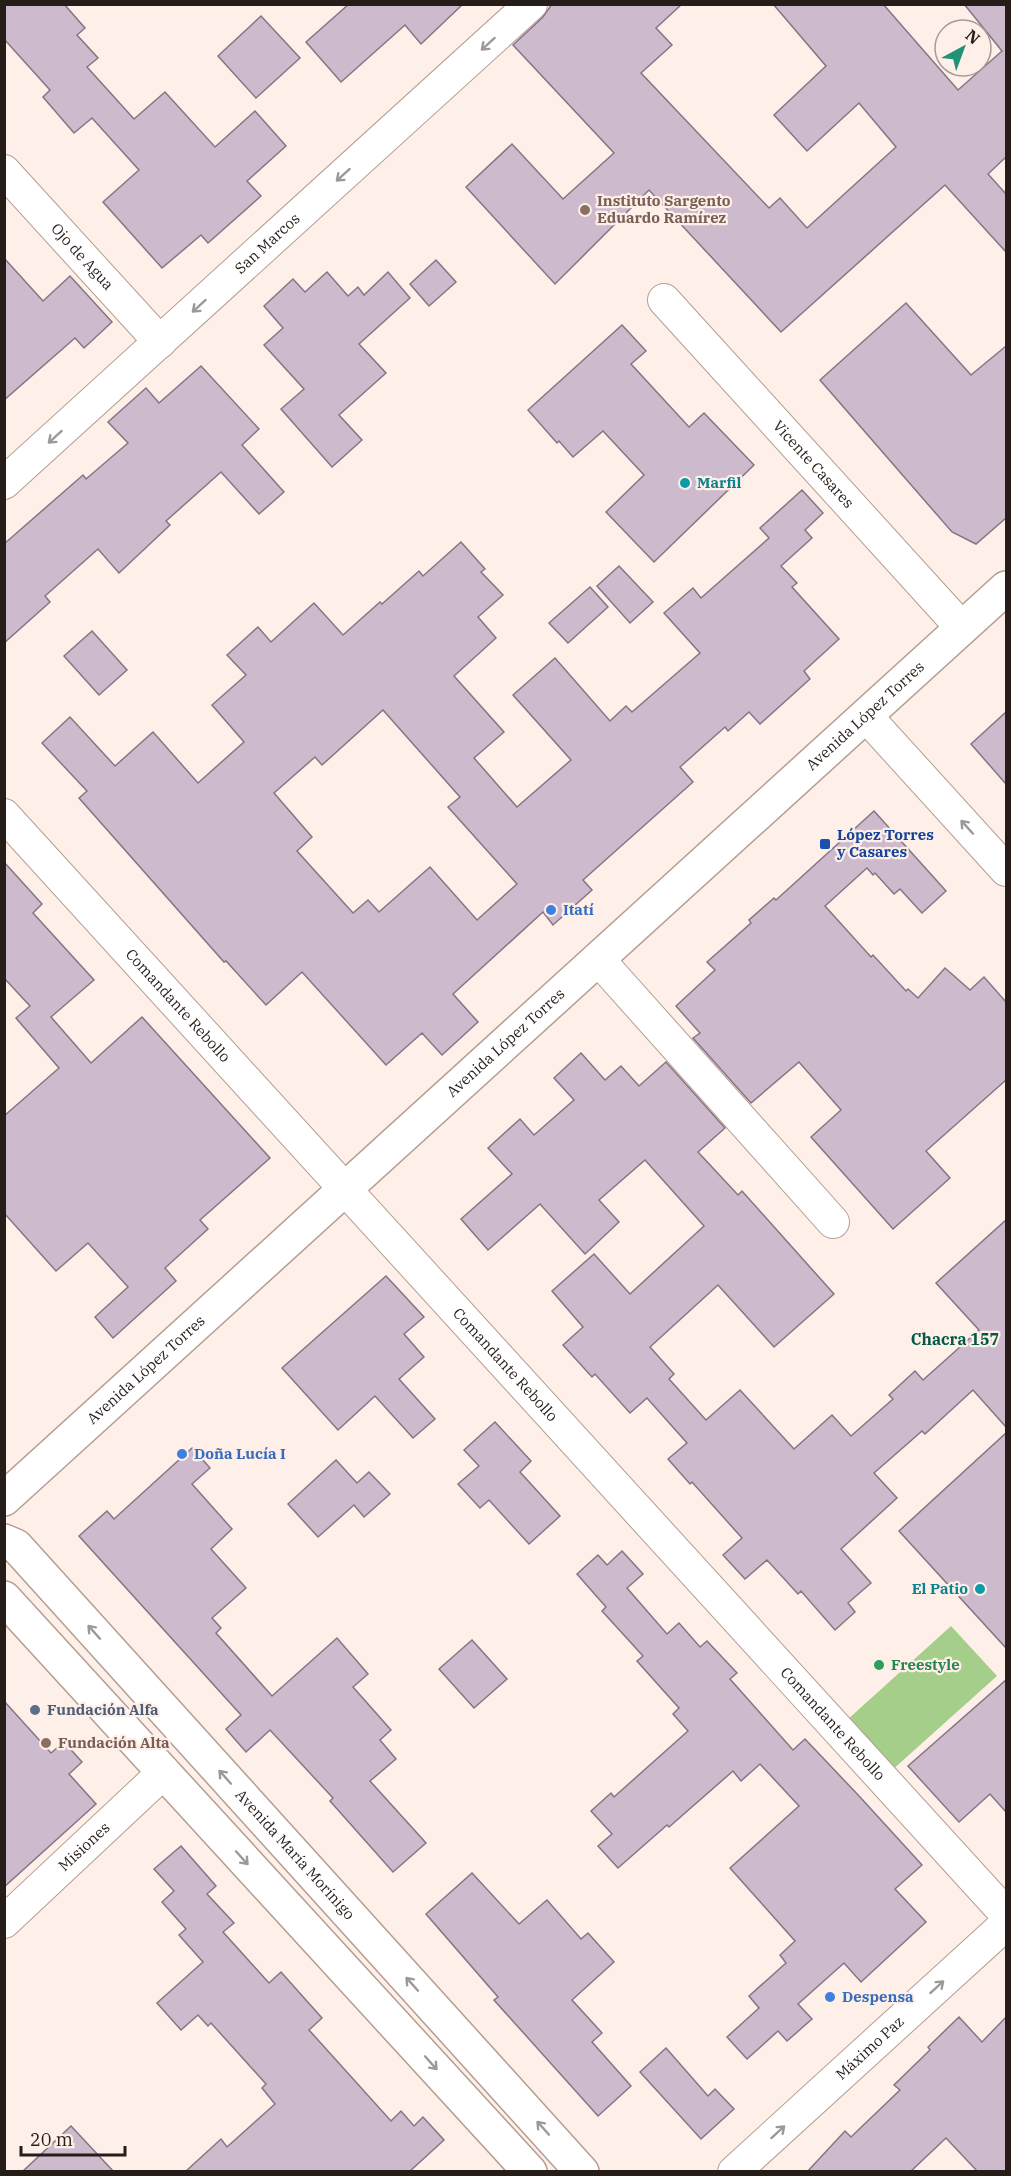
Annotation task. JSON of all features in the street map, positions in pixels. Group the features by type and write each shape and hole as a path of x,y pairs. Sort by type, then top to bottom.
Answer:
{"main road":[{"name":"Avenida López Torres","path":"4,1498 1006,588"},
{"name":"Avenida María Morínigo","path":"4,1541 16,1546 582,2172"},
{"path":"4,1598 523,2169"}],"street":[{"name":"San Marcos","path":"4,483 531,4"},
{"name":"Ojo de Agua","path":"4,171 160,342"},
{"name":"Vicente Casares","path":"664,300 963,628"},
{"path":"866,716 1006,870"},
{"name":"Comandante Rebollo","path":"4,814 1006,1914"},
{"path":"598,959 832,1222"},
{"name":"Misiones","path":"4,1922 164,1772"},
{"name":"Máximo Paz","path":"734,2172 1006,1924"}],"green space":[{"path":"951,1626 997,1676 891,1771 846,1721"}],"building":[{"path":"4,4 64,4 85,28 77,35 98,58 87,67 134,119 165,92 215,147 255,111 286,146 247,181 261,196 208,243 201,235 162,268 103,202 139,170 92,118 74,133 43,97 50,90 4,39"},
{"path":"349,4 463,4 421,44 405,25 341,82 306,42"},
{"path":"552,4 682,4 656,28 672,45 641,73 769,208 780,198 807,228 896,147 859,103 807,151 774,115 826,66 773,4 883,4 933,61 933,78 948,78 958,90 972,78 993,78 993,59 1002,51 993,40 993,18 975,18 964,4 1006,4 1006,157 988,174 1006,194 1006,252 945,185 781,332 649,190 555,284 466,187 512,144 563,199 614,153 513,45 543,17"},
{"path":"261,16 300,58 256,98 218,56"},
{"path":"4,258 43,301 70,276 112,322 84,348 75,338 4,400"},
{"path":"436,260 456,282 429,306 410,284"},
{"path":"327,272 348,296 358,287 364,295 388,272 410,298 359,344 386,373 339,415 362,440 332,467 281,409 304,389 264,345 283,328 264,306 293,279 305,292"},
{"path":"906,303 971,375 1006,346 1006,518 976,544 952,532 820,380"},
{"path":"622,325 646,351 631,364 689,427 704,413 754,465 654,562 606,512 644,475 603,431 573,457 559,441 557,443 528,410"},
{"path":"201,366 259,429 242,445 284,492 259,514 221,472 166,521 170,525 119,573 98,549 45,596 50,602 4,643 4,544 83,475 86,479 128,443 108,422 146,388 159,403"},
{"path":"802,490 823,513 805,530 812,538 781,566 797,583 792,587 839,639 804,671 810,679 760,724 749,712 728,731 725,727 680,767 693,782 583,880 592,890 553,925 543,912 453,994 478,1022 442,1055 422,1033 386,1065 302,972 266,1005 226,961 224,962 79,798 87,791 42,743 70,717 115,766 153,732 198,783 244,742 212,705 246,675 227,655 258,627 271,642 314,603 343,635 419,571 423,576 461,542 485,569 481,572 503,595 478,617 496,638 454,676 504,732 474,758 517,807 571,760 513,695 555,658 610,721 626,706 632,712 700,653 664,613 693,588 701,598 769,538 760,528","holes":["383,710 460,797 448,807 517,884 477,920 430,867 379,912 368,900 353,913 297,851 312,837 274,793 315,757 322,765"]},
{"path":"619,566 653,602 630,623 597,586"},
{"path":"590,587 608,607 568,643 549,623"},
{"path":"92,631 127,670 99,695 64,656"},
{"path":"1006,712 1006,784 971,744"},
{"path":"874,811 946,891 922,913 900,889 894,894 875,873 873,875 867,868 825,906 871,957 873,955 906,991 908,989 918,998 945,968 970,990 984,977 1006,1002 1006,1080 926,1151 950,1178 893,1229 811,1137 841,1110 799,1062 751,1103 693,1038 700,1033 676,1006 715,970 707,962 751,923 749,920 774,898 776,900"},
{"path":"4,862 42,904 33,913 94,980 51,1017 91,1063 142,1017 270,1158 200,1220 208,1229 165,1268 176,1281 113,1338 95,1317 128,1287 88,1243 56,1271 4,1213 4,1116 59,1068 16,1018 30,1006 4,978"},
{"path":"581,1053 605,1080 621,1066 639,1086 666,1062 725,1128 698,1152 738,1195 742,1191 834,1294 774,1347 718,1285 650,1347 674,1374 669,1379 706,1420 740,1390 794,1449 832,1415 851,1436 893,1399 889,1395 915,1371 923,1380 979,1330 936,1283 1006,1220 1006,1427 973,1390 925,1434 922,1431 874,1473 897,1498 841,1549 871,1583 848,1603 855,1612 835,1630 801,1591 798,1594 767,1560 745,1579 723,1555 742,1538 668,1459 687,1443 647,1398 630,1413 595,1374 592,1377 563,1345 583,1327 552,1291 594,1254 630,1294 704,1226 645,1160 599,1200 619,1222 585,1254 540,1204 488,1250 461,1219 512,1174 488,1148 520,1119 534,1135 574,1100 554,1078"},
{"path":"386,1276 424,1317 404,1334 424,1357 399,1379 435,1419 413,1438 375,1396 338,1430 282,1368"},
{"path":"495,1422 531,1461 520,1472 560,1516 529,1544 489,1500 480,1508 458,1484 479,1466 464,1450"},
{"name":"El Patio","path":"1006,1433 1006,1648 899,1531"},
{"path":"192,1448 210,1468 192,1484 232,1529 211,1549 246,1588 212,1618 221,1628 216,1633 272,1696 337,1638 368,1674 353,1687 391,1730 380,1740 396,1759 370,1781 426,1843 393,1872 330,1801 333,1798 270,1730 246,1752 226,1729 241,1715 79,1536 107,1511 114,1519"},
{"path":"336,1460 357,1483 369,1472 390,1494 364,1517 354,1505 318,1537 288,1504"},
{"path":"622,1551 643,1574 627,1588 667,1634 679,1623 700,1647 707,1641 737,1673 730,1679 793,1750 805,1739 922,1865 895,1889 926,1922 861,1982 844,1963 798,2004 812,2019 787,2041 778,2031 747,2059 727,2037 759,2008 749,1996 786,1963 780,1955 795,1941 730,1868 799,1806 760,1764 741,1781 733,1771 618,1868 598,1846 612,1834 591,1811 611,1793 614,1797 688,1731 673,1714 679,1708 637,1661 643,1656 602,1611 606,1607 577,1574 598,1555 607,1565"},
{"path":"472,1640 507,1679 474,1708 439,1669"},
{"path":"1006,1680 1006,1812 990,1794 959,1822 908,1766"},
{"path":"4,1701 51,1753 64,1742 82,1762 69,1774 96,1804 4,1887"},
{"path":"181,1846 216,1886 207,1894 234,1923 223,1932 269,1983 281,1972 322,2018 309,2030 391,2121 401,2111 414,2126 423,2117 444,2140 409,2172 185,2172 221,2139 227,2147 275,2104 262,2088 266,2084 211,2023 208,2026 198,2015 181,2030 157,2003 203,1962 179,1935 186,1929 162,1902 174,1891 154,1869"},
{"path":"472,1873 519,1924 547,1900 581,1939 588,1933 614,1962 572,2000 602,2033 592,2042 631,2086 598,2116 494,2000 498,1997 426,1914"},
{"path":"959,2017 982,2042 1006,2017 1006,2172 978,2172 946,2138 910,2172 807,2172 845,2131 851,2137 900,2090 894,2085 930,2050 928,2047"},
{"path":"666,2048 708,2096 715,2089 734,2109 701,2139 640,2072"},
{"path":"71,2126 114,2172 22,2172"}],"place":[{"name":"Instituto Sargento Eduardo Ramírez","path":"585,210"},
{"name":"Marfil","path":"685,483"},
{"name":"López Torres y Casares","path":"825,844"},
{"name":"Itatí","path":"551,910"},
{"name":"Doña Lucía I","path":"182,1454"},
{"name":"El Patio","path":"980,1589"},
{"name":"Freestyle","path":"879,1665"},
{"name":"Fundación Alfa","path":"35,1710"},
{"name":"Fundación Alta","path":"46,1743"},
{"name":"Despensa","path":"830,1997"}],"district":[{"name":"Chacra 157","path":"955,1339"}]}
